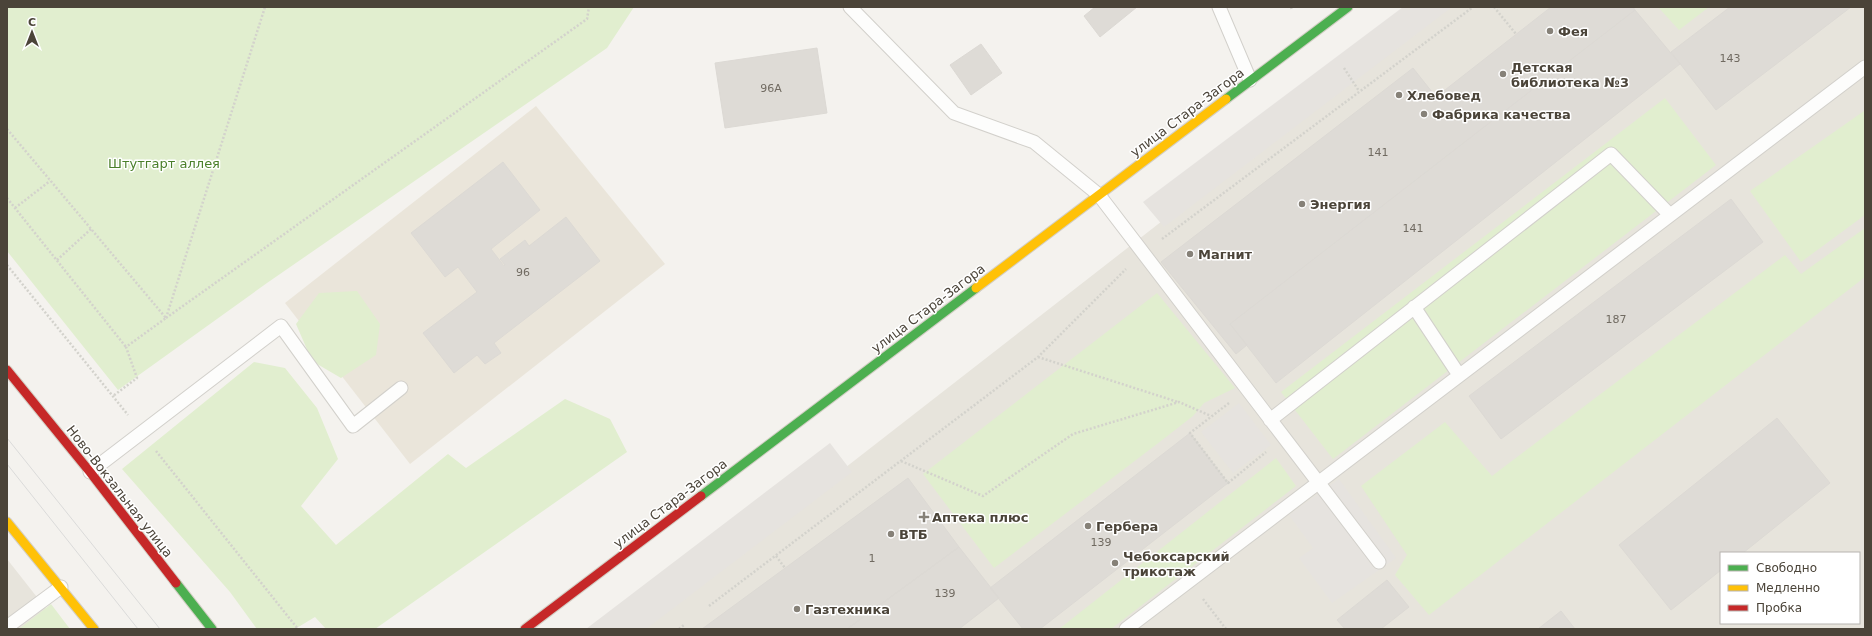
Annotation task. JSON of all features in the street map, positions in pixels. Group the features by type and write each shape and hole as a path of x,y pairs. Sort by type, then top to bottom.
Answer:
{"main road":[{"name":"улица Стара-Загора","path":"525,629 1348,7"},
{"name":"Ново-Вокзальная улица","path":"7,370 90,472 212,629"},
{"path":"7,522 94,629"}],"lane":[{"path":"850,7 954,113 1034,142 1099,195 1379,562"},
{"path":"1219,7 1250,80"},
{"path":"1126,629 1865,67"},
{"path":"1270,420 1611,154 1670,215"},
{"path":"1414,307 1459,375"},
{"path":"90,472 281,326 353,426 401,388"},
{"path":"7,627 61,587"}],"path":[{"path":"166,318 265,7"},
{"path":"126,347 587,19 588,7"},
{"path":"709,606 1038,357 1142,253 1473,7"},
{"path":"1494,7 1516,34"},
{"path":"1344,68 1359,91"},
{"path":"7,129 166,318"},
{"path":"7,137 11,134"},
{"path":"15,208 50,181"},
{"path":"7,198 126,347 137,378 113,396"},
{"path":"57,260 91,229"},
{"path":"1038,357 1179,402 1211,416"},
{"path":"1247,389 1190,433 1228,483 1284,438"},
{"path":"901,461 983,496 1073,434 1179,402"},
{"path":"776,556 785,568"},
{"path":"1189,581 1226,629"},
{"path":"679,629 684,625"}],"shaded area":[{"path":"1403,7 1452,7 1164,227 1143,202"},
{"path":"1437,7 1865,7 1865,629 638,629"},
{"path":"536,106 665,264 410,464 285,303"},
{"path":"1239,403 1271,445 1233,473 1201,432"},
{"path":"830,443 852,472 646,629 586,629"},
{"path":"1339,479 1396,558 1332,603 1299,558 1313,548 1289,515"},
{"path":"7,559 62,629 7,629"}],"green space":[{"name":"Штутгарт аллея","path":"7,7 634,7 607,48 267,283 118,390 7,251"},
{"path":"1658,7 1709,7 1679,30"},
{"path":"1665,98 1716,165 1333,459 1281,392"},
{"path":"1864,111 1865,215 1801,262 1750,191"},
{"path":"1865,228 1865,277 1429,615 1395,575 1407,555 1361,486 1445,422 1492,476 1785,255 1801,274"},
{"path":"357,291 380,324 376,355 341,378 312,361 296,324 319,293"},
{"path":"1157,293 1235,388 1204,403 1193,416 994,568 923,474"},
{"path":"254,362 285,368 317,408 338,459 301,506 336,545 448,454 466,468 565,399 610,419 627,452 375,629 326,629 315,617 295,629 257,629 230,592 122,469"},
{"path":"1276,458 1296,486 1111,629 1059,629"},
{"path":"51,604 70,629 19,629"}],"building":[{"path":"1095,7 1137,7 1100,37 1084,16"},
{"path":"1551,7 1633,7 1635,10 1230,324 1247,345 1236,354 1161,262 1413,68 1436,97"},
{"path":"1730,7 1851,7 1716,110 1671,52"},
{"path":"1635,10 1680,64 1276,383 1230,324"},
{"path":"981,44 1002,73 971,95 950,65"},
{"path":"817,48 827,113 725,128 715,63"},
{"path":"503,162 540,210 491,249 504,266 505,265 500,259 525,240 529,246 566,217 600,261 494,343 501,353 485,364 477,355 454,373 423,333 477,292 458,267 445,277 411,233"},
{"path":"1731,199 1763,242 1501,439 1469,396"},
{"path":"1777,418 1830,483 1744,552 1720,552 1720,571 1671,610 1619,545"},
{"path":"1190,433 1228,483 1040,629 1023,629 990,588"},
{"path":"908,478 959,547 847,629 702,629"},
{"path":"959,547 999,598 959,629 847,629"},
{"path":"1387,580 1409,607 1381,629 1345,629 1337,620"},
{"path":"1561,611 1575,629 1538,629"}],"tram line":[{"path":"7,438 160,629"},
{"path":"7,464 138,629"}],"traffic: fast":[{"path":"1226,99 1348,7"},
{"path":"701,496 976,288"},
{"path":"176,583 212,629"}],"traffic: slow":[{"path":"976,288 1226,99"},
{"path":"7,522 94,629"}],"traffic: jam":[{"path":"7,370 90,472 176,583"},
{"path":"525,629 701,496"}],"place":[{"name":"Фея","path":"1550,31"},
{"name":"Детская библиотека №3","path":"1503,74"},
{"name":"Хлебовед","path":"1399,95"},
{"name":"Фабрика качества","path":"1424,114"},
{"name":"Энергия","path":"1302,204"},
{"name":"Магнит","path":"1190,254"},
{"name":"Аптека плюс","path":"924,517"},
{"name":"Гербера","path":"1088,526"},
{"name":"ВТБ","path":"891,534"},
{"name":"Чебоксарский трикотаж","path":"1115,563"},
{"name":"Газтехника","path":"797,609"}]}
